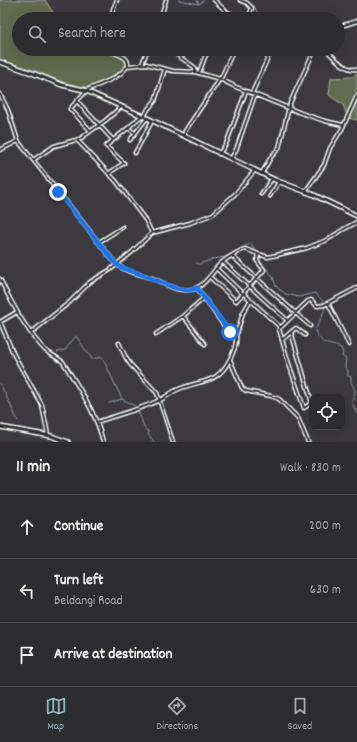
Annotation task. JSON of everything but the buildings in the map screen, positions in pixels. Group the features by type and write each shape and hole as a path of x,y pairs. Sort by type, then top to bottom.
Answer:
{"street":[{"path":"113,12 117,0"},
{"path":"162,12 166,0"},
{"path":"214,0 228,12"},
{"path":"240,0 247,3 252,8 251,12"},
{"path":"345,25 357,21"},
{"path":"121,56 126,58 128,66"},
{"path":"142,64 145,56"},
{"path":"178,56 193,66 195,68 195,72"},
{"path":"199,73 206,56"},
{"path":"184,136 185,131 212,92 231,56"},
{"path":"252,93 269,56"},
{"path":"262,173 271,157 280,148 293,96 312,56"},
{"path":"333,56 351,70 357,69"},
{"path":"0,62 26,70 62,85 86,91 144,117 219,154 357,216"},
{"path":"91,131 70,109 86,91 110,80 120,74 128,66 142,64 165,69 195,72 220,78 246,91 325,122 343,125"},
{"path":"130,140 155,101 165,69"},
{"path":"219,154 226,144 246,91"},
{"path":"0,94 8,110 18,140 116,264 122,268 176,288 188,290 197,288 211,278 223,262 245,249 268,257 321,243 357,222"},
{"path":"231,159 236,150 255,94"},
{"path":"305,192 324,165 330,148 357,96"},
{"path":"77,101 113,140"},
{"path":"33,160 54,146 77,140 91,131 121,107"},
{"path":"109,174 124,163 106,148 107,145 144,117"},
{"path":"135,153 152,121"},
{"path":"128,128 135,133"},
{"path":"0,150 18,140"},
{"path":"77,140 116,181 146,221 152,233"},
{"path":"32,332 66,306 90,282 110,270 132,252 152,233 190,223 210,215 236,193 255,170"},
{"path":"261,194 272,178"},
{"path":"270,196 280,182"},
{"path":"99,242 123,227"},
{"path":"211,278 236,301 244,294 264,270 257,261 258,254"},
{"path":"232,256 310,326"},
{"path":"223,262 287,320"},
{"path":"217,269 280,327"},
{"path":"0,279 17,312 32,332 45,349 63,362 88,402 104,442"},
{"path":"197,288 227,330 236,336"},
{"path":"292,332 312,403 304,408 279,332 280,327 310,300 318,306 328,303 357,288"},
{"path":"156,334 183,316 204,298"},
{"path":"97,422 136,410 159,400 179,388 202,383 216,377 230,360 235,349 236,336 243,313 251,301"},
{"path":"328,303 349,345"},
{"path":"17,312 0,322 14,355 42,405 48,436"},
{"path":"183,316 206,344"},
{"path":"282,340 296,328 305,335"},
{"path":"119,343 126,358 157,393 173,442"},
{"path":"230,360 242,388 246,391 279,399 298,418 308,442"},
{"path":"0,427 48,436 68,442"}],"green space":[{"path":"0,0 45,0 53,12 12,12 12,56 117,56 128,63 125,69 118,75 95,86 83,87 70,85 28,68 0,60"},
{"path":"357,73 357,120 348,118 343,105 329,95 331,78 352,77"}],"waterway":[{"path":"179,0 199,4 204,0"},
{"path":"197,0 199,4"},
{"path":"243,0 254,6 257,12"},
{"path":"196,263 199,264 212,259 226,257 251,243 253,248 259,253 261,262 273,277 276,286 279,289 286,294 299,297 315,293 325,306 315,331 321,340 326,344 341,348 343,353 342,356 346,359 345,367 348,371 348,376 351,377 355,391 353,396 355,399 352,400 352,402 357,414"},
{"path":"57,352 65,350 76,336 92,359 102,357 122,399"},
{"path":"0,383 18,421"},
{"path":"109,403 122,399 135,406"},
{"path":"138,411 145,429 149,432 148,434 154,442"}],"route":[{"path":"58,192 116,264 122,268 157,280 170,287 182,290 197,288 227,330 230,332"}]}
